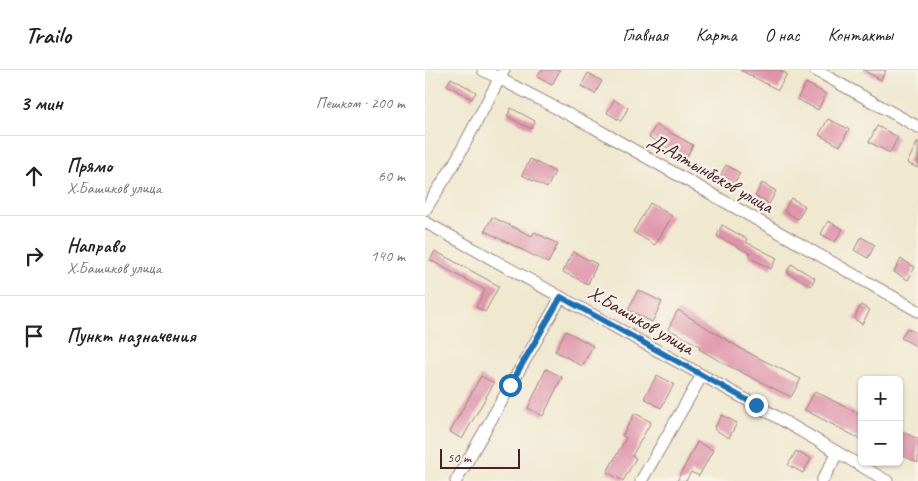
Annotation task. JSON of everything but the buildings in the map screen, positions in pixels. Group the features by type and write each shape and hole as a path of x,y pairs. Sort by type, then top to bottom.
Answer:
{"street":[{"name":"Д.Алтынбеков улица","path":"483,70 502,75 918,311"},
{"path":"815,70 918,127"},
{"path":"425,210 453,166 502,75"},
{"name":"Х.Башиков улица","path":"425,222 701,377 756,405 837,454 887,481"},
{"name":"Х.Башиков улица","path":"456,481 561,297"},
{"name":"Х.Башиков улица","path":"641,481 701,377"},
{"path":"823,481 837,454"}],"route":[{"path":"510,385 561,297 701,377 756,405"}]}
